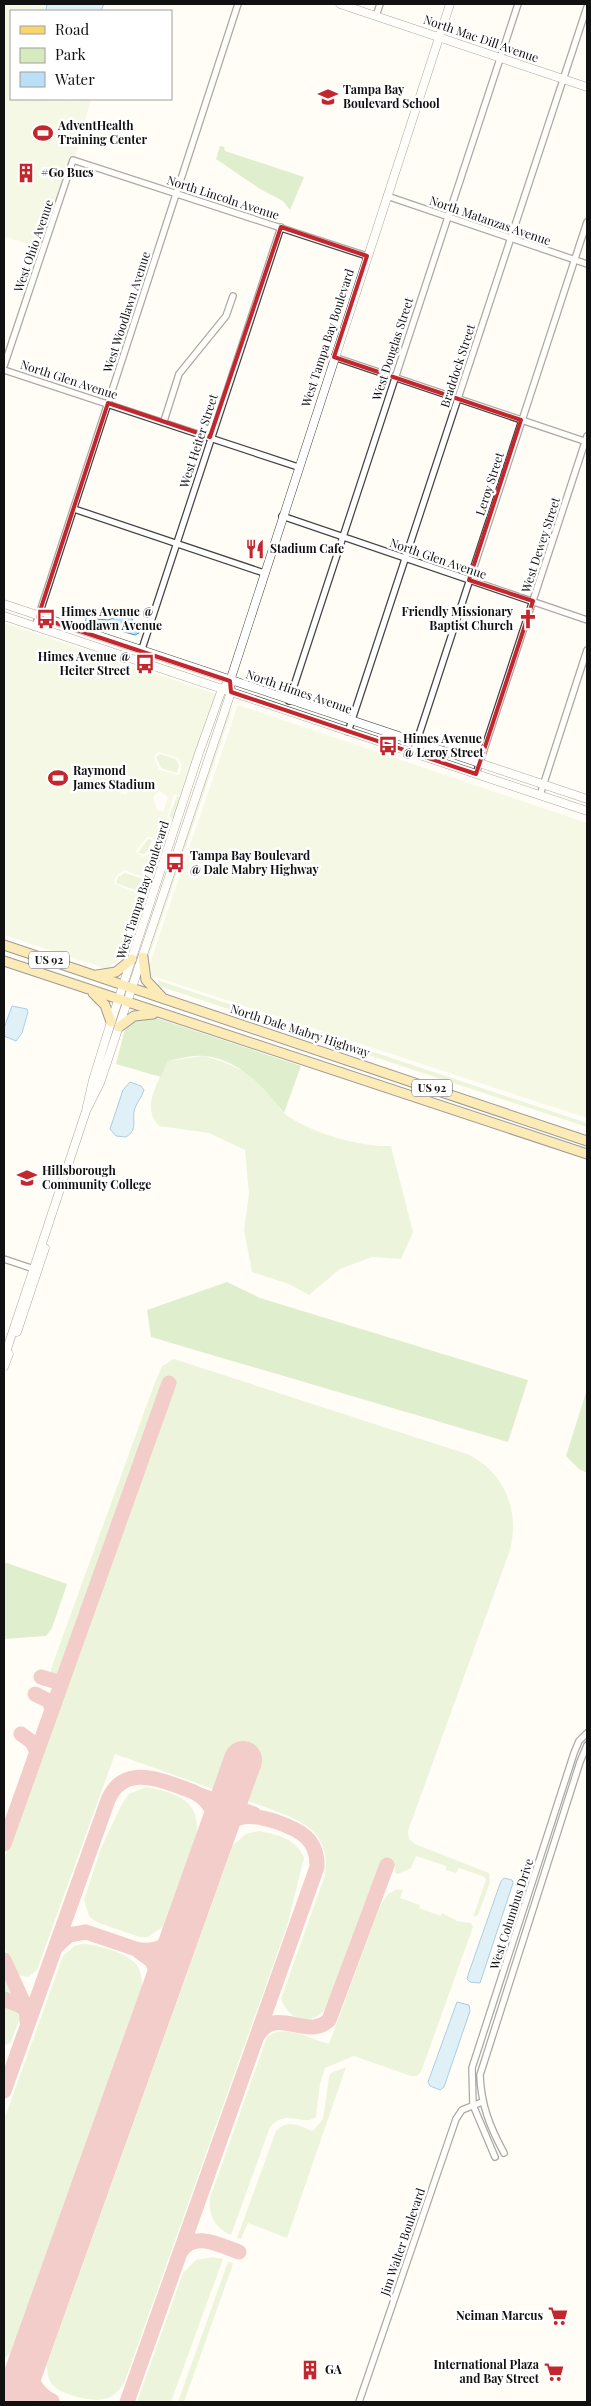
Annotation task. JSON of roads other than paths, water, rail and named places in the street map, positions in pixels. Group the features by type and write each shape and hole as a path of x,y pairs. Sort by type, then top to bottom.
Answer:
{"main road":[{"name":"North Dale Mabry Highway","path":"4,946 587,1141"},
{"path":"143,958 146,980 164,999"},
{"path":"94,975 116,972 132,959"},
{"name":"US 92","path":"4,961 587,1154"},
{"path":"89,990 105,1005 111,1022"},
{"path":"120,1027 134,1016 161,1014"},
{"path":"398,1092 403,1079"}],"street":[{"name":"West Woodlawn Avenue","path":"35,627 238,4"},
{"name":"North Mac Dill Avenue","path":"340,4 587,87"},
{"path":"376,16 380,4"},
{"name":"West Tampa Bay Boulevard","path":"86,1111 100,1083 120,1027 231,692 230,680 282,516 450,4"},
{"name":"West Douglas Street","path":"289,701 518,4"},
{"name":"Braddock Street","path":"348,732 587,7"},
{"name":"North Lincoln Avenue","path":"73,160 367,256"},
{"name":"West Ohio Avenue","path":"4,366 73,160"},
{"name":"North Matanzas Avenue","path":"387,196 587,264"},
{"name":"Leroy Street","path":"413,753 587,222"},
{"name":"West Heiter Street","path":"138,661 280,227"},
{"path":"164,421 180,374 226,316 233,296"},
{"path":"334,357 521,420 587,440"},
{"name":"North Glen Avenue","path":"4,370 164,421 298,468"},
{"name":"West Dewey Street","path":"476,774 587,440"},
{"path":"74,510 264,573"},
{"name":"North Glen Avenue","path":"282,516 587,620"},
{"name":"North Himes Avenue","path":"4,604 351,722 587,799"},
{"name":"North Himes Avenue","path":"4,616 587,811"},
{"path":"540,795 587,650"},
{"name":"West Tampa Bay Boulevard","path":"4,1367 86,1111 93,1080 111,1022 172,835 222,689 230,680"},
{"path":"222,718 231,704 248,698"},
{"path":"199,753 209,756"},
{"path":"502,783 505,773"},
{"path":"172,835 182,838"},
{"path":"154,892 164,895"},
{"path":"148,910 158,913"},
{"path":"4,1259 35,1270"},
{"name":"West Tampa Bay Boulevard","path":"4,1358 35,1270"},
{"name":"West Columbus Drive","path":"473,2105 472,2068 574,1753 579,1741 587,1733"},
{"name":"West Columbus Drive","path":"504,2153 492,2129 482,2102 480,2075 484,2057 587,1745"},
{"name":"Jim Walter Boulevard","path":"359,2402 458,2113 482,2102"},
{"path":"473,2105 495,2157"}],"water":[{"path":"47,4 104,4 101,10 46,10"},
{"path":"126,607 139,633 135,635 86,621 86,618 108,620 115,617"},
{"path":"12,1006 27,1009 28,1012 22,1033 16,1041 4,1036 4,1028"},
{"path":"130,1082 141,1086 144,1090 135,1108 132,1131 126,1137 116,1136 110,1129 123,1090"},
{"path":"504,1878 512,1880 513,1883 480,1983 470,1982 467,1979 468,1975 501,1881"},
{"path":"457,2002 469,2005 470,2011 444,2087 440,2090 430,2086 428,2082"}],"place":[{"name":"Tampa Bay Boulevard School","path":"328,97"},
{"name":"AdventHealth Training Center","path":"43,133"},
{"name":"#Go Bucs","path":"26,173"},
{"name":"Stadium Cafe","path":"255,549"},
{"name":"Himes Avenue @ Woodlawn Avenue","path":"46,619"},
{"name":"Friendly Missionary Baptist Church","path":"528,619"},
{"name":"Himes Avenue @ Heiter Street","path":"145,664"},
{"name":"Himes Avenue @ Leroy Street","path":"388,746"},
{"name":"Raymond James Stadium","path":"58,778"},
{"name":"Tampa Bay Boulevard @ Dale Mabry Highway","path":"175,863"},
{"name":"Hillsborough Community College","path":"27,1178"},
{"name":"Neiman Marcus","path":"558,2316"},
{"name":"GA","path":"310,2370"},
{"name":"International Plaza and Bay Street","path":"554,2372"}]}
